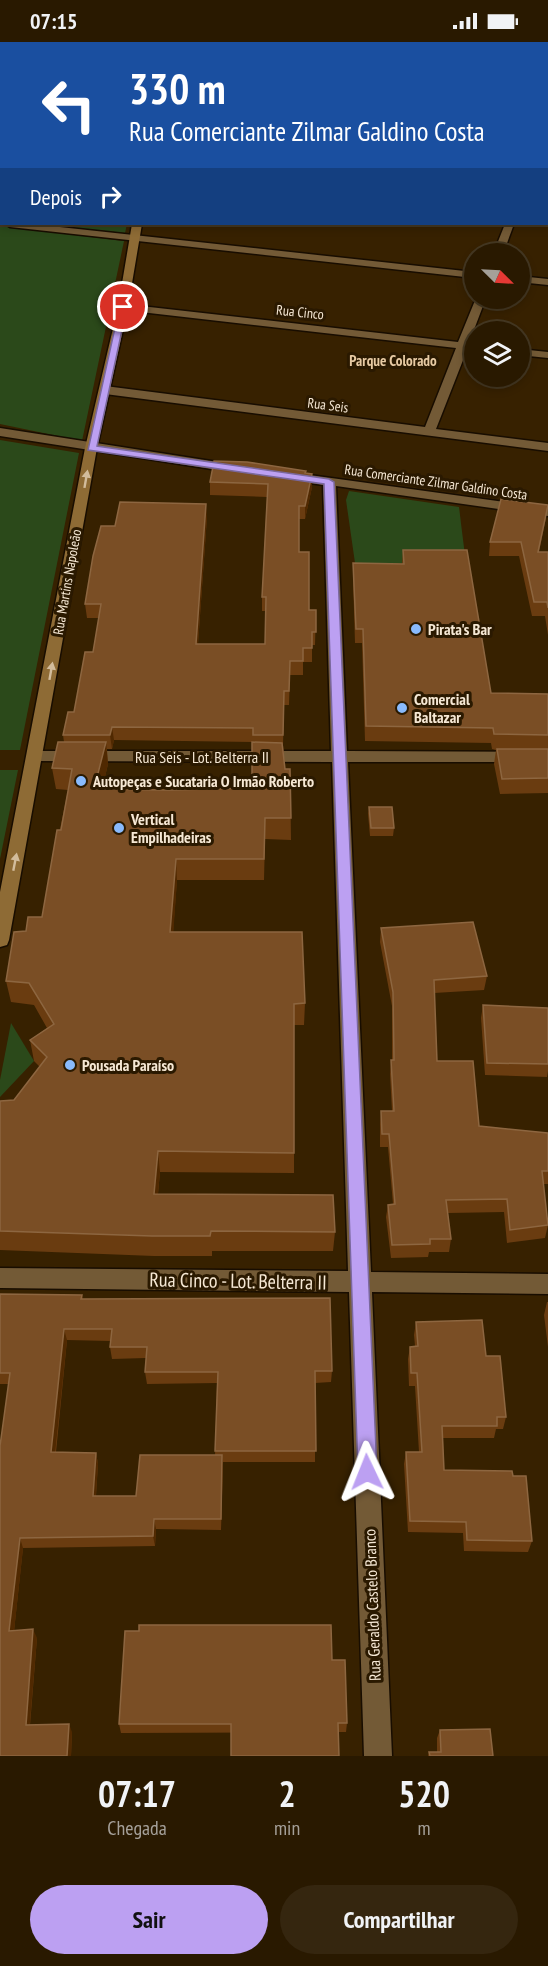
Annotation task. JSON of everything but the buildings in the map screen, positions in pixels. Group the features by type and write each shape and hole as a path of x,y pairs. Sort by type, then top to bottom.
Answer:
{"main road":[{"name":"Rua Martins Napoleão","path":"0,940 92,448 123,307 135,231"}],"street":[{"path":"28,225 135,231 464,274"},
{"path":"502,243 509,225"},
{"path":"530,280 548,282"},
{"name":"Rua Cinco","path":"123,307 462,345"},
{"path":"429,432 477,309"},
{"path":"530,353 548,355"},
{"name":"Rua Seis","path":"105,390 548,447"},
{"path":"0,432 246,470"},
{"name":"Rua Comerciante Zilmar Galdino Costa","path":"269,473 548,512"},
{"name":"Rua Geraldo Castelo Branco","path":"329,482 378,1756"},
{"name":"Rua Seis - Lot. Belterra II","path":"35,756 548,757"},
{"name":"Rua Cinco - Lot. Belterra II","path":"0,1278 548,1284"}],"green space":[{"path":"47,225 127,225 125,233"},
{"path":"0,226 124,241 82,441 0,424"},
{"path":"0,440 79,453 20,750 0,750"},
{"path":"349,491 459,507 466,564 355,563 346,500"},
{"path":"0,770 18,770 0,859"},
{"path":"11,1023 34,1061 0,1097 0,1080"}],"place":[{"name":"Pirata's Bar","path":"416,629"},
{"name":"Comercial Baltazar","path":"402,708"},
{"name":"Autopeças e Sucataria O Irmão Roberto","path":"81,781"},
{"name":"Vertical Empilhadeiras","path":"119,828"},
{"name":"Pousada Paraíso","path":"70,1065"}],"district":[{"name":"Parque Colorado","path":"393,360"}],"route":[{"path":"123,307 92,448 329,482 367,1472"}]}
